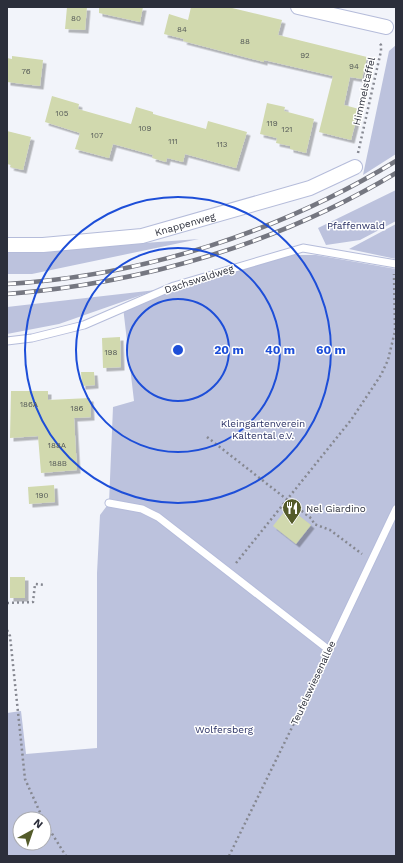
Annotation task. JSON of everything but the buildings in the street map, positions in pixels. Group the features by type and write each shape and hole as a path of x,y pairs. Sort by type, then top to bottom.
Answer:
{"street":[{"path":"298,7 386,27"},
{"name":"Knappenweg","path":"7,245 42,245 142,236 310,188 355,167"}],"lane":[{"name":"Dachswaldweg","path":"7,341 32,338 84,325 174,286 303,248 395,264"},
{"path":"109,503 142,509 158,517 329,650"},
{"name":"Teufelswiesenallee","path":"329,650 396,509"}],"path":[{"name":"Himmelstaffel","path":"355,167 381,51 381,45 371,37 371,24"},
{"path":"229,572 351,420 381,375 388,360 395,331 395,264"},
{"path":"207,437 312,519 314,524 330,530 371,561"},
{"path":"7,603 33,602 35,584 45,585"},
{"path":"7,630 10,636 24,778 40,811"},
{"name":"Teufelswiesenallee","path":"229,856 329,650"},
{"path":"52,833 66,856"}],"green space":[{"path":"396,45 396,154 363,175 389,51"},
{"name":"Pfaffenwald","path":"396,190 396,221 360,240 326,245 318,228"},
{"path":"396,224 396,259 349,249"},
{"path":"199,239 32,274 7,274 7,253"},
{"path":"290,255 316,255 396,269 396,856 7,856 7,713 21,711 26,754 97,748 97,573 100,515 109,503 113,407 134,401 123,307 174,286"},
{"path":"156,290 59,324 7,334 7,307"}],"railway":[{"path":"7,284 58,279 109,271 159,260 209,246 258,229 305,209 352,186 396,161"},
{"path":"7,294 58,289 109,280 159,270 209,256 257,240 305,220 351,198 396,173"}],"place":[{"name":"Nel Giardino","path":"292,525"}],"park label":[{"name":"Kleingartenverein Kaltental e.V.","path":"263,428"},
{"name":"Wolfersberg","path":"224,729"}]}
